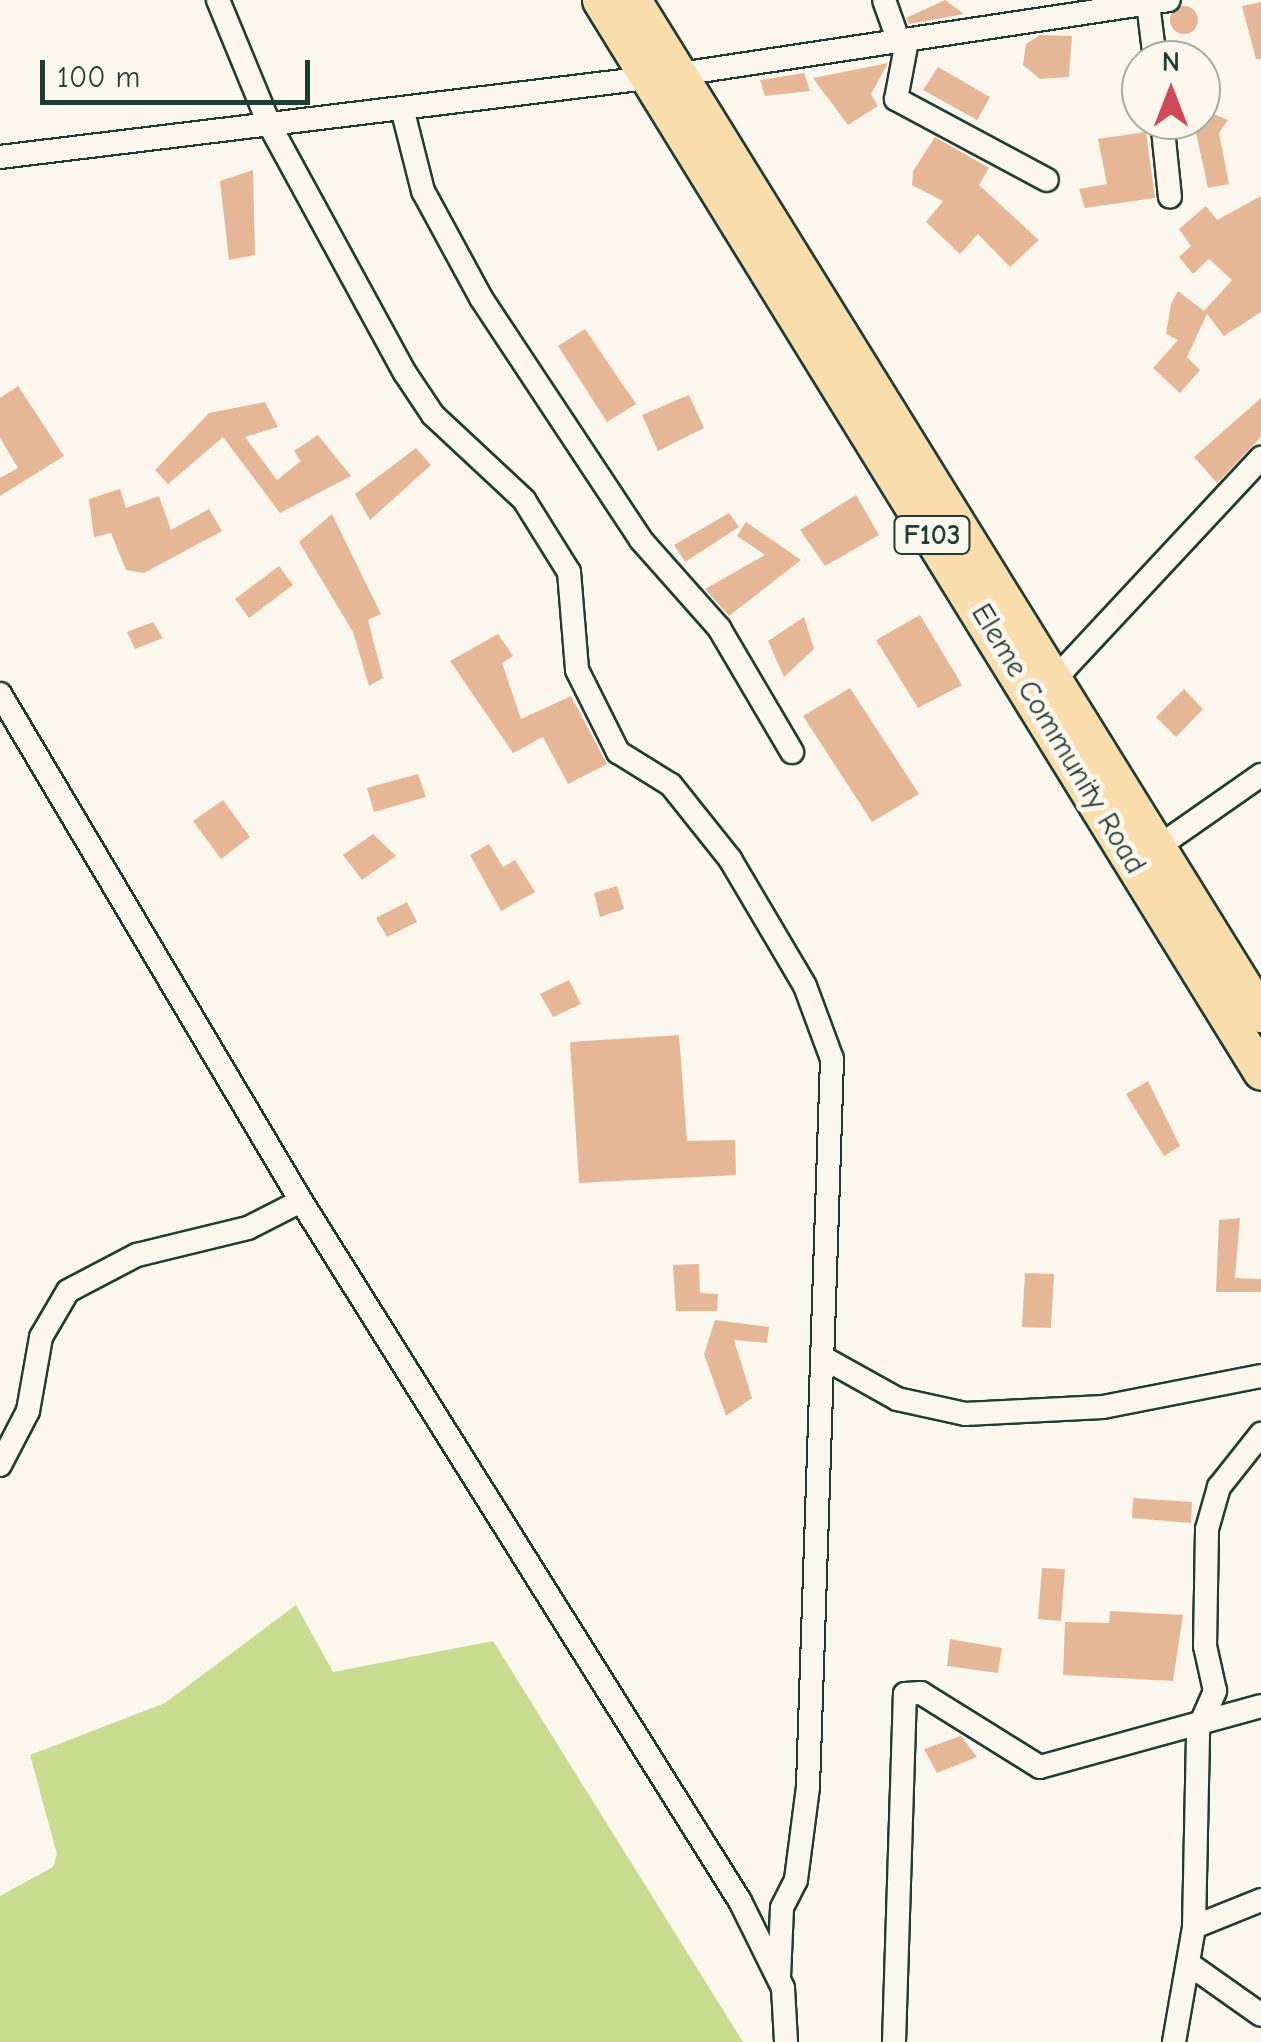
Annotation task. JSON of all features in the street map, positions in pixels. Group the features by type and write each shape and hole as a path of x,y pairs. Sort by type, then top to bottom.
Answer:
{"main road":[{"name":"Eleme Community Road","path":"600,0 664,76 1054,680 1261,1014"},
{"name":"Eleme Community Road","path":"633,0 664,76 1261,1072"}],"street":[{"path":"218,0 269,124 414,387 524,500 569,572 577,670 618,752 683,798 804,986 832,1059 808,1786 796,1880 782,1908 779,1977 786,2042"},
{"path":"884,0 903,42 896,99 1047,180"},
{"path":"0,157 664,76 1158,2 1156,40"},
{"path":"402,108 423,191 481,298 641,540 719,628 792,752"},
{"path":"1164,140 1170,197"},
{"path":"1054,680 1261,458"},
{"path":"0,694 301,1201 779,1977"},
{"path":"1158,847 1261,775"},
{"path":"0,1465 28,1411 40,1338 68,1291 137,1255 248,1228 301,1201"},
{"path":"822,1358 897,1399 964,1414 1103,1406 1261,1376"},
{"path":"1174,2042 1194,1927 1198,1730 1215,1690 1205,1646 1207,1529 1220,1487 1261,1434"},
{"path":"894,2042 906,1694 921,1693 1040,1767 1198,1730 1261,1706"},
{"path":"1194,1927 1261,1900"},
{"path":"1190,1964 1261,2014"}],"green space":[{"path":"296,1605 333,1672 493,1641 743,2042 0,2042 0,1896 53,1867 57,1854 30,1755 165,1703"}],"building":[{"path":"945,0 964,14 909,24 906,18"},
{"path":"1261,2 1261,59 1256,59 1242,6"},
{"path":"1184,6 1194,10 1198,20 1194,30 1184,34 1174,30 1170,20 1174,10"},
{"path":"1040,35 1072,36 1069,77 1040,79 1023,65 1026,44"},
{"path":"888,63 871,94 878,106 848,125 813,78"},
{"path":"938,67 990,97 977,120 923,90"},
{"path":"804,73 810,91 765,96 760,80"},
{"path":"1121,136 1121,140 1147,140 1155,198 1085,208 1079,189 1107,184 1098,139"},
{"path":"935,137 989,168 979,185 1039,240 1010,267 978,234 960,254 926,222 943,201 912,185 913,171"},
{"path":"1198,140 1220,140 1229,184 1208,188"},
{"path":"253,170 255,255 229,260 220,181"},
{"path":"1261,196 1261,312 1224,336 1207,314 1187,357 1200,370 1180,393 1153,368 1178,340 1166,334 1171,304 1178,291 1204,311 1232,280 1209,259 1193,274 1179,257 1191,246 1179,229 1206,206 1217,220"},
{"path":"585,329 636,404 607,422 558,346"},
{"path":"18,386 64,456 0,496 0,478 18,468 0,438 0,398"},
{"path":"689,395 704,428 658,451 642,415"},
{"path":"1261,398 1261,437 1217,483 1194,457"},
{"path":"265,402 278,427 245,437 277,480 301,461 294,451 318,435 351,476 280,513 223,437 168,484 155,470 209,413"},
{"path":"416,448 431,465 370,520 355,494"},
{"path":"120,489 126,508 159,496 171,530 209,509 222,531 144,573 126,570 111,533 94,537 89,499"},
{"path":"856,495 879,535 825,566 800,530"},
{"path":"729,513 739,527 685,562 674,545"},
{"path":"332,514 381,614 368,620 383,678 369,686 353,632 299,542"},
{"path":"746,522 801,560 729,616 705,589 765,555 737,536"},
{"path":"279,566 293,585 249,618 235,599"},
{"path":"920,615 962,685 918,708 876,640"},
{"path":"804,617 814,649 784,677 768,641"},
{"path":"153,622 163,638 135,649 127,632"},
{"path":"498,634 513,656 502,663 521,719 571,696 607,764 568,784 543,737 513,753 450,661"},
{"path":"850,688 919,794 872,822 803,716"},
{"path":"1184,689 1203,709 1176,737 1156,717"},
{"path":"418,774 426,797 374,812 367,788"},
{"path":"223,800 250,837 221,859 193,821"},
{"path":"373,834 396,856 362,880 343,855"},
{"path":"489,844 503,867 515,860 535,892 501,911 470,855"},
{"path":"617,886 624,909 600,917 594,893"},
{"path":"407,902 417,922 387,937 376,918"},
{"path":"569,980 581,1004 553,1017 540,994"},
{"path":"679,1035 687,1141 735,1140 736,1175 579,1183 570,1042"},
{"path":"1148,1081 1180,1146 1164,1156 1126,1094"},
{"path":"1240,1218 1235,1278 1261,1279 1261,1292 1216,1292 1219,1220"},
{"path":"699,1264 700,1293 718,1294 717,1311 676,1311 673,1265"},
{"path":"1025,1273 1054,1274 1051,1328 1022,1327"},
{"path":"715,1320 769,1327 767,1343 734,1340 752,1398 726,1416 704,1354"},
{"path":"1133,1498 1192,1502 1191,1523 1132,1518"},
{"path":"1042,1568 1065,1569 1061,1621 1038,1619"},
{"path":"1110,1611 1183,1615 1173,1681 1063,1675 1065,1622 1109,1623"},
{"path":"950,1639 1002,1648 998,1673 947,1666"},
{"path":"961,1736 977,1757 937,1773 924,1749"}]}
